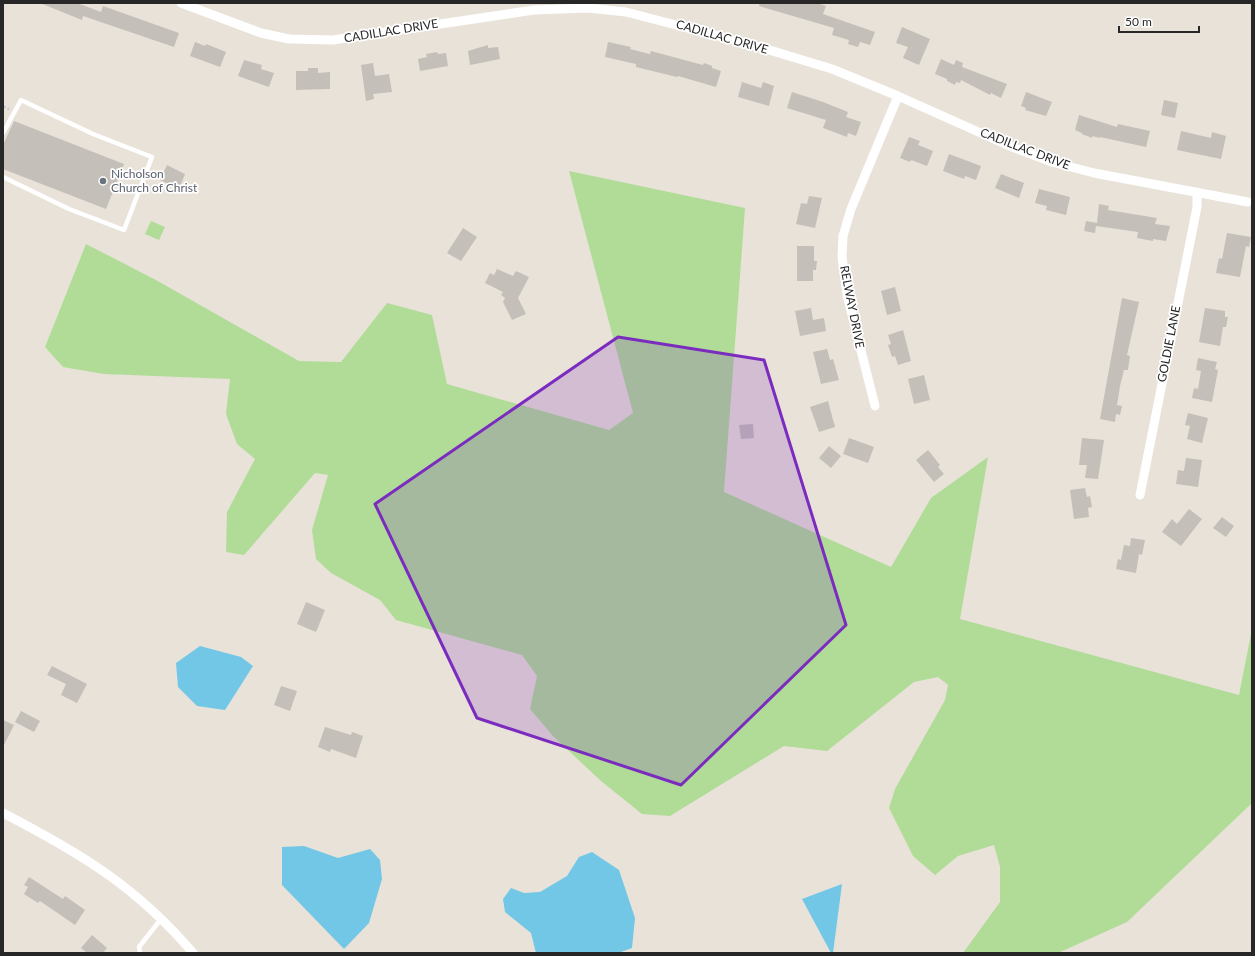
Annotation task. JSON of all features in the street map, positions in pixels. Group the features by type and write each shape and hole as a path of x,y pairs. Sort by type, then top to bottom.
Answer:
{"street":[{"name":"CADILLAC DRIVE","path":"181,3 261,33 289,39 333,40 534,10 588,8 626,12 832,69 898,96 1012,147 1052,162 1094,173 1248,202"},
{"name":"RELWAY DRIVE","path":"875,406 847,295 843,264 843,236 851,209 898,96"},
{"name":"GOLDIE LANE","path":"1140,495 1197,207 1197,192"},
{"path":"3,813 88,860 140,898 193,953"}],"lane":[{"path":"3,133 21,100 93,134 152,157 124,230 69,209 3,177"},
{"path":"140,953 139,947 161,919"}],"path":[{"path":"3,106 10,110"}],"highlighted area":[{"path":"618,337 764,360 846,625 681,785 477,718 375,504"}],"green space":[{"path":"569,171 745,208 724,492 891,567 931,498 988,457 960,619 1239,695 1252,629 1252,803 1127,922 1058,953 963,953 1000,902 1000,867 994,845 958,856 935,875 913,856 889,808 895,789 945,700 948,685 938,677 914,682 827,751 784,746 670,816 642,814 601,781 553,736 530,709 537,676 522,655 396,620 380,600 331,573 316,559 312,530 328,475 315,473 244,555 226,552 227,512 255,459 237,444 226,414 230,379 104,374 63,367 45,347 86,244 156,280 299,361 341,362 387,303 432,315 447,384 609,430 633,413"},
{"path":"151,221 165,227 159,240 145,234"}],"water":[{"path":"200,646 241,657 253,666 225,710 197,706 178,687 176,663"},
{"path":"304,846 338,858 370,849 380,860 382,879 369,923 344,949 282,885 282,847"},
{"path":"592,852 619,870 635,918 632,948 618,953 536,953 531,933 505,912 503,899 511,888 524,893 540,892 567,876 579,857"},
{"path":"842,884 833,953 831,953 802,899"}],"building":[{"path":"40,3 77,3 101,12 103,6 179,33 174,47 83,16 82,20"},
{"path":"760,3 817,3 826,6 823,14 875,32 870,45 860,42 858,47 848,44 849,40 832,35 834,28 759,6"},
{"path":"902,27 930,39 919,65 903,58 908,47 896,43"},
{"path":"195,42 205,46 206,44 226,52 220,67 190,56"},
{"path":"608,42 631,47 630,49 650,54 651,51 712,66 712,68 721,71 716,87 678,76 636,67 636,64 605,57"},
{"path":"488,45 488,48 498,47 500,59 470,65 468,51"},
{"path":"437,52 438,54 446,53 448,66 420,71 418,59 427,57 426,54"},
{"path":"941,59 954,65 956,60 963,63 962,67 1007,84 1001,98 991,93 990,95 961,80 960,83 956,82 955,85 947,81 947,79 935,74"},
{"path":"244,60 262,65 261,69 274,73 269,87 238,76"},
{"path":"373,63 375,76 389,74 392,92 373,94 374,99 366,101 361,65"},
{"path":"308,68 318,68 318,73 330,72 330,89 296,90 296,71 308,71"},
{"path":"742,82 761,88 763,82 774,86 769,106 738,97"},
{"path":"792,92 848,112 846,117 861,122 856,136 848,133 847,137 823,128 826,120 787,108"},
{"path":"1026,92 1052,102 1046,116 1025,110 1026,108 1021,106"},
{"path":"1164,100 1178,103 1175,118 1161,115"},
{"path":"1079,115 1117,127 1118,124 1150,131 1146,147 1100,137 1092,136 1092,138 1082,134 1075,130"},
{"name":"Nicholson Church of Christ","path":"14,121 124,164 106,209 3,169 3,145"},
{"path":"1181,131 1211,138 1212,132 1226,136 1221,159 1177,150"},
{"path":"909,137 920,141 918,145 933,151 927,166 911,160 910,162 900,158"},
{"path":"949,154 981,166 976,180 965,176 964,179 943,171"},
{"path":"167,165 185,174 179,189 160,180"},
{"path":"1001,174 1024,183 1019,198 995,188"},
{"path":"1039,189 1070,197 1066,215 1046,210 1047,206 1035,203"},
{"path":"809,196 822,198 815,228 796,224 801,203 807,204"},
{"path":"1099,204 1109,206 1108,210 1157,218 1155,224 1170,226 1166,241 1153,239 1153,241 1137,238 1138,232 1096,226 1095,233 1084,231 1086,221 1097,223"},
{"path":"463,228 477,237 461,261 447,253"},
{"path":"1227,233 1251,237 1249,247 1246,246 1240,277 1216,273 1219,258 1222,259"},
{"path":"797,246 814,246 814,261 817,261 816,270 813,270 813,281 797,281"},
{"path":"497,269 513,276 516,271 529,277 518,298 526,314 512,320 503,302 505,298 501,295 503,292 485,283 490,273 494,275"},
{"path":"895,287 901,311 887,315 881,291"},
{"path":"1122,298 1139,302 1127,355 1130,356 1128,370 1124,370 1120,386 1117,405 1122,406 1120,415 1116,414 1115,422 1100,419"},
{"path":"811,308 813,320 824,318 826,331 800,336 795,311"},
{"path":"1205,308 1225,311 1225,317 1228,317 1226,327 1223,327 1220,346 1199,342"},
{"path":"903,330 911,361 898,365 895,356 892,357 888,345 891,344 888,335"},
{"path":"827,349 830,360 833,359 839,380 821,384 813,352"},
{"path":"1198,358 1217,362 1215,369 1218,370 1212,402 1192,398 1194,388 1198,389 1201,371 1196,370"},
{"path":"924,375 930,400 914,404 908,379"},
{"path":"828,401 835,427 819,432 810,407"},
{"path":"1188,413 1208,418 1202,443 1187,439 1190,426 1185,425"},
{"path":"753,424 754,438 741,439 739,425"},
{"path":"849,438 874,447 868,463 843,454"},
{"path":"1082,438 1104,440 1098,479 1085,478 1087,465 1079,465"},
{"path":"829,446 841,456 831,468 819,458"},
{"path":"928,450 940,465 938,467 944,474 934,482 916,460"},
{"path":"1186,458 1202,460 1198,487 1176,484 1178,470 1184,471"},
{"path":"1085,488 1087,497 1090,496 1092,507 1088,508 1089,517 1074,519 1070,490"},
{"path":"1189,509 1202,519 1181,546 1162,532 1172,519 1177,524"},
{"path":"1222,517 1234,526 1226,537 1213,528"},
{"path":"1131,538 1145,540 1142,555 1139,554 1136,573 1116,569 1118,559 1121,560 1124,545 1130,546"},
{"path":"306,602 325,610 316,632 297,624"},
{"path":"52,666 87,684 77,703 61,695 66,684 47,675"},
{"path":"281,686 297,691 290,711 274,705"},
{"path":"21,711 40,721 34,732 15,722"},
{"path":"3,720 14,725 3,747"},
{"path":"325,727 351,735 352,732 363,736 356,758 331,749 330,752 318,747"},
{"path":"29,877 63,899 65,896 85,910 75,925 40,901 38,903 24,894 28,887 24,885"},
{"path":"92,935 107,948 103,953 87,953 81,948"}],"place":[{"name":"Nicholson Church of Christ","path":"103,181"}]}
